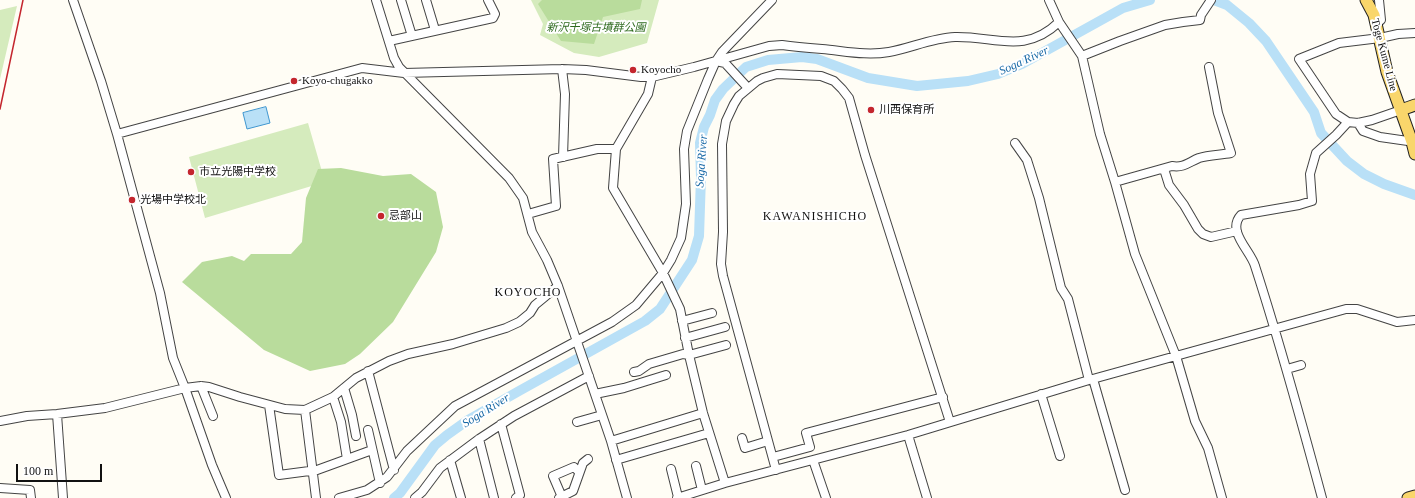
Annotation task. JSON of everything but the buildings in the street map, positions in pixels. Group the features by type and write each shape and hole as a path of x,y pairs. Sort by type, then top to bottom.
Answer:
{"main road":[{"name":"Toge Kume Line","path":"1366,0 1372,10 1380,38 1386,72 1414,142 1415,154"},
{"path":"1401,110 1415,105"},
{"path":"1408,498 1415,496"}],"street":[{"path":"73,0 101,81 117,134 160,293 172,358 185,388 212,465 226,498"},
{"path":"376,0 396,63 404,73 509,178 523,198 532,232 547,260 558,286 578,343 611,441 627,498"},
{"path":"401,0 412,36"},
{"path":"426,0 435,30"},
{"path":"389,41 493,18 495,14 488,0"},
{"path":"339,498 367,490 380,483 394,470 407,451 456,406 578,343 612,322 636,305 664,275 681,238 684,225 686,204 684,149 687,131 716,61 722,52 772,0"},
{"path":"1049,0 1060,23 1080,52 1100,134 1136,254 1176,356 1195,421 1208,448 1222,498"},
{"path":"1080,52 1120,41 1165,25 1200,20 1211,0"},
{"path":"1376,24 1381,20 1379,0"},
{"path":"117,134 362,68 404,73 562,69 586,70 641,77 694,67 776,45 865,54 889,52 955,37 1010,42 1038,37 1060,23"},
{"path":"1401,110 1372,120 1358,123 1348,122 1336,114 1299,59 1339,44 1415,32"},
{"path":"716,61 725,63 747,86"},
{"path":"1115,182 1172,166 1178,167 1190,163 1198,158 1230,153 1218,112 1209,67"},
{"path":"562,69 565,94 563,157"},
{"path":"776,470 721,264 723,232 722,144 726,121 734,104 747,86 763,78 777,74 821,76 834,81 849,98 865,155 950,422"},
{"path":"652,76 648,94 616,149 613,188 664,275 678,307 703,413 725,483"},
{"path":"1322,498 1275,329 1254,262 1244,247 1237,231 1236,223 1241,215 1299,206 1312,201 1310,174 1316,152 1319,151 1348,122"},
{"path":"1358,123 1363,131 1380,137 1414,142"},
{"path":"1015,143 1027,160 1039,198 1061,288 1068,299 1125,490"},
{"path":"528,214 556,206 554,159 597,149 616,149"},
{"path":"1164,169 1169,185 1184,205 1198,229 1203,234 1211,237 1237,231"},
{"path":"0,421 27,416 105,408 185,388 201,386 285,409 304,410 333,396 356,378 389,361 408,354 453,344 506,328 519,322 530,313 535,305 558,286"},
{"path":"671,469 677,498 725,483 908,435 1091,379 1346,309 1357,309 1396,322 1415,320"},
{"path":"682,321 712,313"},
{"path":"685,338 725,327"},
{"path":"634,372 639,371 649,364 683,354 689,355 726,345"},
{"path":"1287,369 1301,365"},
{"path":"368,371 394,470"},
{"path":"595,394 624,388 666,374"},
{"path":"420,496 440,468 450,460 501,424 588,375"},
{"path":"201,386 213,416"},
{"path":"344,388 356,436"},
{"path":"1041,394 1060,456"},
{"path":"333,396 341,422 347,459"},
{"path":"773,457 810,447 806,433 942,398"},
{"path":"269,405 279,475 313,470 372,450"},
{"path":"304,410 316,498"},
{"path":"611,441 703,413"},
{"path":"56,414 63,498"},
{"path":"577,422 602,415"},
{"path":"501,424 520,495 516,498"},
{"path":"368,430 380,483"},
{"path":"616,460 709,433"},
{"path":"908,435 927,498"},
{"path":"742,438 745,448 768,441"},
{"path":"480,439 494,498"},
{"path":"450,460 461,498"},
{"path":"579,472 574,466 553,476 561,497 573,491 583,463 588,460"},
{"path":"813,460 826,498"},
{"path":"696,466 702,490"},
{"path":"0,488 30,490 31,498"}],"green space":[{"name":"新沢千塚古墳群公園","path":"531,0 659,0 647,43 599,57 574,53 540,35 543,24"},
{"path":"542,0 642,0 640,9 603,17 594,44 561,41 538,4"},
{"path":"17,6 0,79 0,10"},
{"path":"308,123 325,182 205,218 189,157"},
{"path":"341,168 383,176 411,174 436,192 443,227 436,252 393,322 360,354 345,364 310,371 264,350 182,282 202,262 232,256 244,261 251,254 291,254 302,242 306,198 318,169"}],"water":[{"path":"266,107 270,123 247,129 243,113"}],"waterway":[{"name":"Soga River","path":"394,498 400,493 435,445 468,420 645,321 660,309 692,260 699,236 701,177 700,143 704,127 715,100 723,89 746,67 768,60 802,57 817,59 868,78 917,86 968,81 998,74 1022,64 1123,8 1150,0"},
{"name":"Soga River","path":"1214,0 1227,5 1249,23 1266,41 1314,112 1321,133 1347,161 1364,174 1384,184 1415,195"}],"railway":[{"path":"0,109 23,0"}],"place":[{"name":"Koyocho","path":"633,70"},
{"name":"Koyo-chugakko","path":"294,81"},
{"name":"川西保育所","path":"871,110"},
{"name":"市立光陽中学校","path":"191,172"},
{"name":"光場中学校北","path":"132,200"},
{"name":"忌部山","path":"381,216"}],"district":[{"name":"KAWANISHICHO","path":"815,217"},
{"name":"KOYOCHO","path":"528,293"}]}
